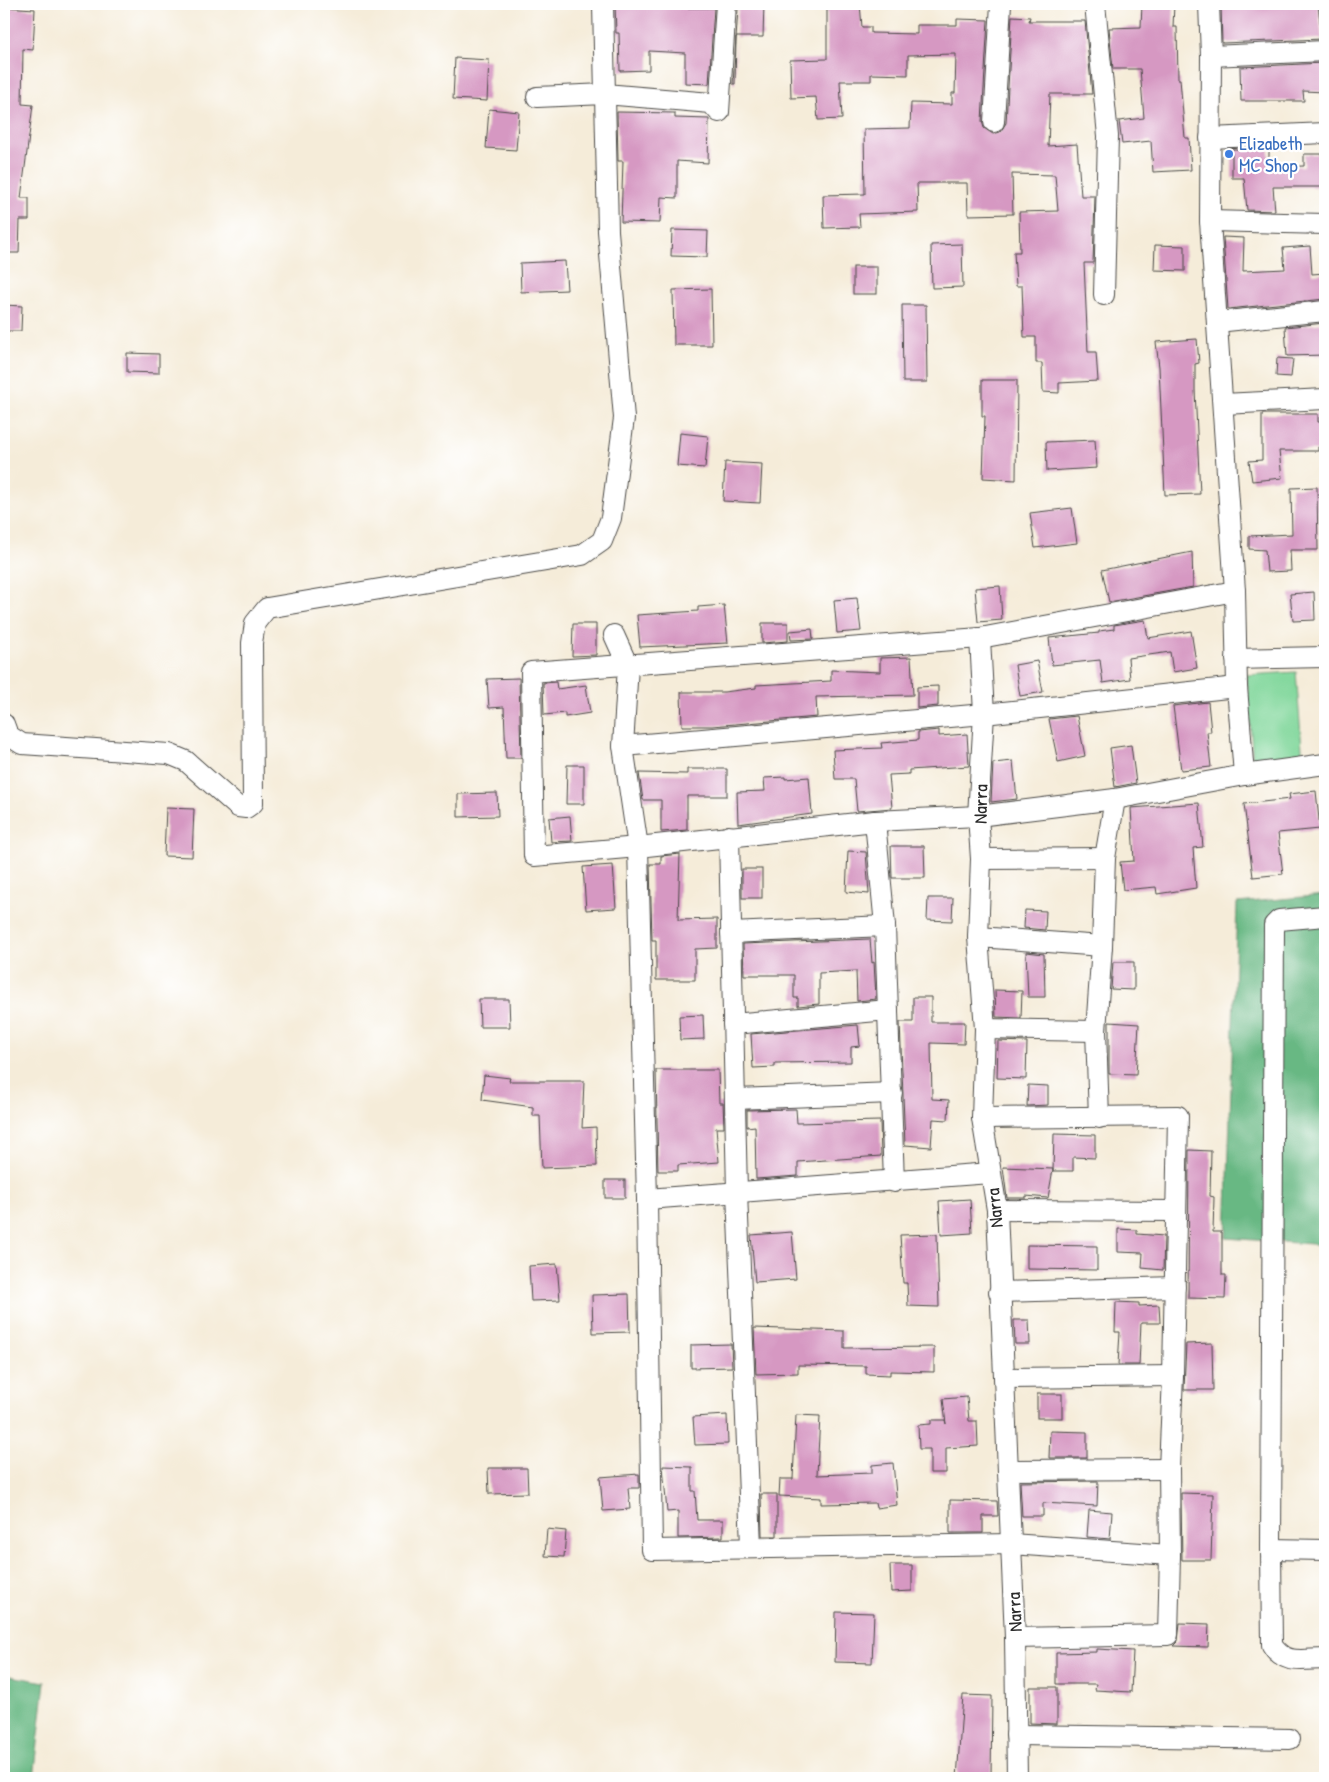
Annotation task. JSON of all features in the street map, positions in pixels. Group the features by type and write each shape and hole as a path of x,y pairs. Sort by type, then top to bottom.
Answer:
{"street":[{"path":"4,724 8,735 22,744 169,754 186,761 238,807 246,808 253,803 252,643 255,623 268,608 582,555 602,540 611,518 624,418 608,230 603,4"},
{"path":"537,96 605,94 711,103 719,112 726,4"},
{"path":"994,122 1001,4"},
{"path":"1095,4 1108,136 1104,295"},
{"path":"1209,4 1211,56 1210,221 1235,592 1237,687 1244,775"},
{"path":"1211,56 1325,51"},
{"path":"1210,138 1325,134"},
{"path":"1210,221 1325,224"},
{"path":"1217,322 1325,311"},
{"path":"1223,404 1325,399"},
{"path":"1235,592 980,638 531,672 534,856 638,847 876,821 978,816 1115,799 1244,775 1325,764"},
{"path":"614,635 628,666 623,746 638,847 647,1198 652,1550 751,1546 1011,1544 1170,1555"},
{"name":"Narra","path":"980,638 984,714 978,816 981,859 978,938 985,1029 982,1118 997,1210 1015,1638 1017,1778"},
{"path":"1236,659 1325,657"},
{"path":"623,746 984,714 1237,687"},
{"path":"1099,1118 1096,1031 1102,946 1105,858 1115,799"},
{"path":"876,821 885,926 894,1182"},
{"path":"729,836 737,1192 751,1546"},
{"path":"981,859 1105,858"},
{"path":"1325,916 1279,920 1274,925 1271,1549 1272,1645 1278,1655 1285,1659 1325,1659"},
{"path":"731,933 885,926"},
{"path":"978,938 1102,946"},
{"path":"733,1024 888,1010"},
{"path":"985,1029 1096,1031"},
{"path":"735,1099 892,1092"},
{"path":"982,1118 1178,1116 1173,1376 1168,1469 1170,1555 1168,1635 1015,1638"},
{"path":"647,1198 990,1174"},
{"path":"997,1210 1176,1211"},
{"path":"999,1292 1175,1287"},
{"path":"1004,1378 1173,1376"},
{"path":"1009,1470 1168,1469"},
{"path":"1271,1549 1325,1550"},
{"path":"1016,1735 1290,1739"}],"green space":[{"path":"1296,672 1303,762 1253,765 1247,675"},
{"path":"1325,895 1325,1245 1226,1238 1237,903"},
{"path":"4,1675 45,1682 34,1778 4,1778"}],"building":[{"path":"615,4 682,4 682,8 714,8 709,84 685,83 685,53 649,51 649,70 620,71 619,33 616,33"},
{"path":"739,4 764,4 763,37 736,37"},
{"path":"827,4 860,4 862,27 871,27 871,33 917,34 917,25 957,25 957,19 988,20 982,121 984,128 993,134 1000,132 1006,123 1012,16 1030,17 1029,21 1085,21 1092,94 1050,94 1048,146 1077,144 1081,196 1095,196 1093,263 1084,263 1088,352 1096,352 1098,381 1059,383 1059,393 1043,392 1042,363 1036,363 1036,337 1024,337 1022,286 1016,286 1014,252 1020,252 1019,212 1058,211 1055,175 1012,174 1013,214 968,215 967,183 917,183 918,212 859,214 860,227 824,228 823,195 865,194 864,129 910,128 911,103 952,104 952,93 955,93 956,54 908,55 908,75 871,74 871,81 840,81 842,119 818,120 816,97 791,98 790,60 827,59"},
{"path":"1142,4 1174,4 1173,27 1177,27 1178,79 1180,79 1185,138 1189,138 1191,170 1153,172 1151,141 1122,144 1119,121 1144,118 1140,69 1113,69 1109,28 1141,27"},
{"path":"1221,4 1318,4 1322,39 1222,43"},
{"path":"4,7 35,9 33,50 23,49 22,104 33,105 21,198 29,198 29,220 20,220 19,253 4,253"},
{"path":"736,40 735,84 733,84"},
{"path":"455,58 489,60 487,101 453,99"},
{"path":"1324,63 1325,92 1303,91 1304,101 1241,101 1240,67"},
{"path":"489,109 519,112 516,150 486,148"},
{"path":"617,112 675,113 675,118 709,119 708,163 677,161 677,198 661,197 660,223 621,222 623,161 618,161"},
{"path":"1232,149 1269,149 1269,167 1304,166 1304,154 1325,154 1325,187 1273,187 1275,211 1247,210 1244,178 1232,178"},
{"path":"672,230 708,231 707,257 671,256"},
{"path":"1223,237 1244,238 1243,271 1285,269 1283,248 1310,246 1312,274 1325,273 1325,299 1228,309"},
{"path":"962,244 963,287 932,288 931,245"},
{"path":"1155,245 1185,246 1185,271 1154,270"},
{"path":"565,261 567,290 521,292 520,263"},
{"path":"853,267 877,267 877,294 853,294"},
{"path":"711,289 712,345 674,345 673,290"},
{"path":"4,305 22,306 21,331 4,331"},
{"path":"902,305 926,305 927,382 903,382"},
{"path":"1325,323 1325,355 1287,356 1285,327"},
{"path":"1197,339 1199,363 1195,364 1195,390 1200,494 1165,495 1159,367 1156,342"},
{"path":"127,353 159,354 159,373 127,372"},
{"path":"1277,358 1293,359 1291,377 1276,376"},
{"path":"982,380 1017,380 1016,480 983,478 985,416 982,416"},
{"path":"1262,414 1318,414 1318,422 1325,422 1325,447 1318,447 1318,451 1279,451 1282,478 1252,481 1249,461 1262,460"},
{"path":"680,433 708,436 705,468 677,466"},
{"path":"1095,440 1097,468 1047,471 1046,442"},
{"path":"725,462 762,464 760,503 723,501"},
{"path":"1317,487 1318,550 1290,550 1291,571 1267,572 1265,550 1249,549 1249,536 1292,534 1291,488"},
{"path":"1072,508 1077,543 1035,548 1030,513"},
{"path":"1192,552 1193,587 1109,602 1102,570"},
{"path":"1000,586 1002,620 978,622 975,588"},
{"path":"1314,592 1315,620 1293,621 1290,594"},
{"path":"857,598 861,631 837,633 834,600"},
{"path":"724,605 728,643 640,647 637,615 698,611 698,607"},
{"path":"1145,620 1148,638 1191,631 1197,668 1173,672 1170,652 1128,658 1130,679 1103,683 1100,660 1052,665 1049,638 1099,633 1099,631 1114,629 1114,625"},
{"path":"762,623 788,623 788,641 762,643"},
{"path":"573,624 596,624 596,655 572,656"},
{"path":"812,629 813,639 791,640 790,631"},
{"path":"911,657 913,695 816,697 817,717 712,726 682,726 681,692 724,692 756,688 756,685 831,681 831,670 880,672 880,658"},
{"path":"1037,661 1043,692 1020,696 1015,665"},
{"path":"519,678 521,758 506,758 504,707 489,708 487,679"},
{"path":"556,682 557,689 586,685 590,713 565,717 565,713 544,715 543,683"},
{"path":"938,686 938,706 917,708 917,687"},
{"path":"1208,702 1211,732 1207,732 1211,767 1181,770 1173,706"},
{"path":"1077,716 1085,756 1058,762 1049,719"},
{"path":"939,730 939,736 967,734 969,766 909,770 909,774 889,775 892,808 857,811 854,779 835,779 833,750 882,748 881,743 918,740 918,732"},
{"path":"1131,745 1136,783 1115,787 1110,748"},
{"path":"1013,761 1017,799 991,802 993,763"},
{"path":"567,765 584,765 584,804 566,804"},
{"path":"687,769 727,769 727,796 687,796 687,830 661,832 661,800 643,800 639,773 687,774"},
{"path":"785,777 785,779 809,777 812,814 738,824 737,792 765,791 764,778"},
{"path":"1316,791 1320,829 1278,833 1283,874 1253,877 1244,804 1290,799 1289,794"},
{"path":"497,793 498,816 458,817 458,794"},
{"path":"1199,803 1203,847 1193,848 1196,888 1157,894 1156,887 1123,890 1120,862 1134,861 1131,808"},
{"path":"166,808 194,809 192,857 164,856"},
{"path":"570,816 572,841 551,842 549,818"},
{"path":"891,846 924,846 925,878 892,878"},
{"path":"848,851 866,852 869,894 846,892"},
{"path":"680,854 678,920 717,919 717,948 695,949 695,980 656,980 656,940 652,940 650,864 661,864 661,856"},
{"path":"613,865 616,908 586,910 583,867"},
{"path":"742,869 762,869 762,898 742,898"},
{"path":"928,898 953,898 952,921 927,920"},
{"path":"1025,910 1046,911 1045,930 1024,928"},
{"path":"870,939 872,963 874,962 876,999 857,1001 856,971 819,973 819,1004 798,1006 798,998 794,998 794,975 744,975 743,944"},
{"path":"1026,952 1044,954 1045,997 1028,997"},
{"path":"1113,962 1134,962 1134,990 1111,989"},
{"path":"995,990 1022,991 1021,1018 996,1017"},
{"path":"913,997 931,997 931,1022 965,1022 964,1044 931,1043 932,1099 949,1100 948,1120 933,1119 931,1147 905,1145 900,1022 913,1022"},
{"path":"479,999 509,999 510,1027 480,1027"},
{"path":"703,1015 704,1039 680,1040 679,1016"},
{"path":"1109,1022 1139,1024 1136,1075 1109,1074"},
{"path":"858,1025 860,1046 851,1047 851,1062 775,1063 775,1067 753,1068 751,1034"},
{"path":"998,1041 1027,1042 1026,1079 997,1078"},
{"path":"656,1070 718,1070 719,1103 723,1103 724,1128 716,1128 719,1162 678,1165 678,1171 658,1171"},
{"path":"484,1075 510,1078 509,1081 584,1081 582,1128 596,1127 597,1166 542,1168 540,1116 533,1116 533,1107 482,1100"},
{"path":"1028,1085 1048,1086 1048,1105 1027,1106"},
{"path":"796,1109 797,1123 880,1121 881,1156 798,1162 798,1176 756,1179 755,1126 747,1127 747,1110"},
{"path":"1054,1134 1095,1135 1095,1158 1073,1157 1073,1171 1053,1171"},
{"path":"1189,1150 1211,1151 1210,1196 1214,1197 1213,1232 1222,1232 1222,1275 1226,1275 1225,1299 1188,1298"},
{"path":"1003,1167 1053,1169 1048,1198 1026,1196 1026,1198 1007,1198"},
{"path":"605,1180 625,1180 625,1198 605,1198"},
{"path":"970,1199 972,1233 941,1235 939,1201"},
{"path":"1118,1229 1137,1230 1137,1234 1164,1236 1163,1270 1142,1268 1143,1253 1118,1252"},
{"path":"792,1232 796,1279 755,1282 751,1235"},
{"path":"937,1234 939,1307 908,1306 907,1283 903,1283 900,1235"},
{"path":"1027,1245 1097,1246 1097,1270 1027,1269"},
{"path":"557,1264 560,1300 531,1301 529,1266"},
{"path":"629,1294 630,1332 593,1333 592,1295"},
{"path":"1116,1302 1139,1303 1139,1306 1159,1305 1160,1323 1141,1323 1139,1365 1118,1365 1120,1332 1115,1332"},
{"path":"1014,1320 1029,1320 1030,1344 1015,1344"},
{"path":"754,1328 844,1331 844,1348 934,1347 934,1372 890,1371 890,1375 866,1374 866,1366 798,1365 798,1373 756,1374"},
{"path":"1212,1343 1213,1390 1184,1390 1186,1344"},
{"path":"731,1344 732,1367 691,1368 691,1345"},
{"path":"1037,1394 1062,1394 1062,1418 1037,1418"},
{"path":"967,1397 969,1421 977,1421 978,1446 946,1448 946,1473 930,1473 930,1449 919,1449 918,1425 931,1424 931,1420 945,1420 946,1424 943,1399"},
{"path":"727,1415 728,1444 695,1445 693,1417"},
{"path":"796,1415 820,1416 817,1475 872,1473 872,1465 893,1463 897,1505 876,1508 875,1503 821,1504 821,1498 779,1496 780,1479 793,1479"},
{"path":"1050,1431 1087,1432 1087,1458 1049,1458"},
{"path":"663,1466 692,1467 692,1491 695,1491 697,1520 723,1520 723,1537 678,1538 678,1511 667,1512"},
{"path":"488,1468 527,1468 528,1493 489,1494"},
{"path":"639,1474 639,1488 628,1488 630,1509 603,1511 600,1477"},
{"path":"1098,1481 1097,1506 1043,1503 1043,1516 1022,1516 1020,1482"},
{"path":"1181,1493 1213,1494 1211,1560 1182,1560"},
{"path":"761,1494 777,1494 777,1536 762,1536"},
{"path":"950,1500 997,1501 998,1516 983,1516 983,1533 950,1533"},
{"path":"1089,1510 1112,1512 1110,1539 1087,1537"},
{"path":"547,1529 566,1531 564,1557 545,1556"},
{"path":"890,1565 912,1565 912,1591 891,1592"},
{"path":"836,1612 874,1613 872,1663 835,1662"},
{"path":"1180,1623 1209,1624 1208,1647 1173,1646 1178,1641"},
{"path":"1097,1649 1133,1651 1131,1692 1095,1690 1096,1684 1056,1684 1056,1653 1097,1652"},
{"path":"1030,1687 1057,1687 1057,1724 1030,1723"},
{"path":"963,1695 992,1696 991,1778 957,1778"}],"place":[{"name":"Elizabeth MC Shop","path":"1229,154"}]}
